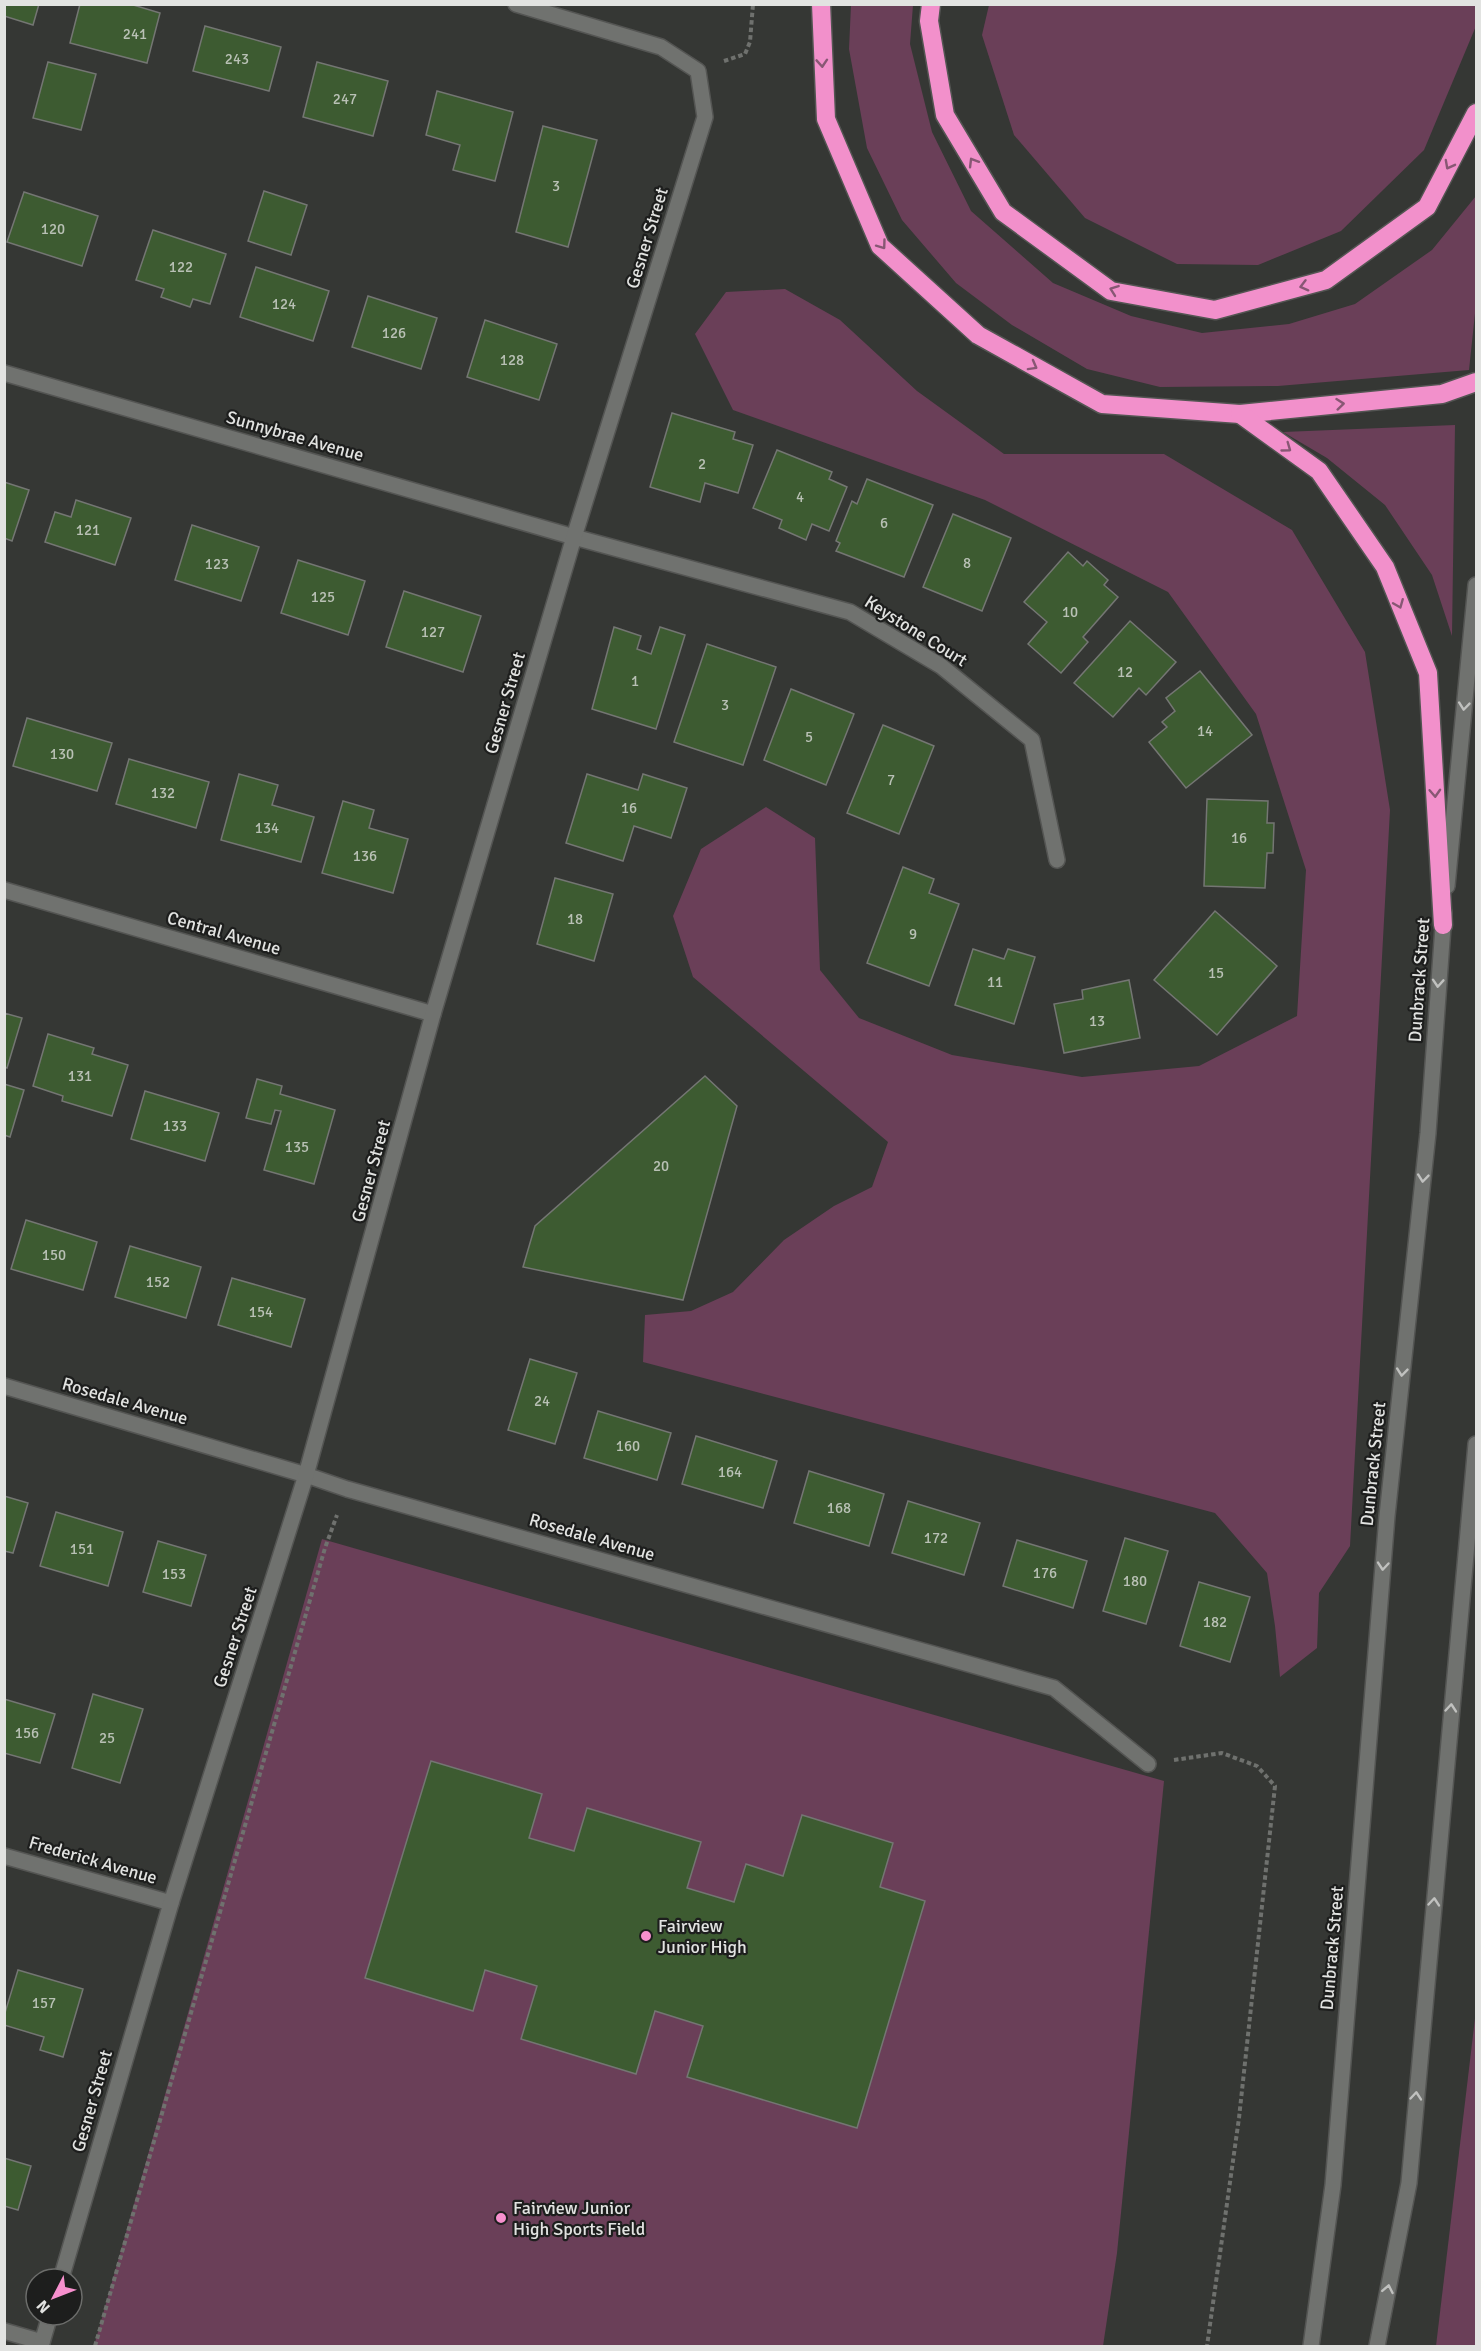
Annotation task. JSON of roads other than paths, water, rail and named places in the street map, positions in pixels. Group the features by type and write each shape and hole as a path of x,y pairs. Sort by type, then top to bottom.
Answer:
{"highway":[{"path":"820,4 826,119 880,246 978,335 1102,404 1240,414 1442,394 1476,382"},
{"path":"931,4 929,21 945,115 1003,212 1111,291 1215,310 1326,280 1427,207 1476,113"},
{"path":"1240,414 1319,471 1384,567 1428,673 1443,925"}],"street":[{"name":"Gesner Street","path":"65,2267 171,1903 306,1475 433,1014 574,537 705,117 698,71 661,47 516,4"},
{"name":"Sunnybrae Avenue","path":"4,373 574,537"},
{"name":"Keystone Court","path":"574,537 850,612 940,666 1032,740 1057,860"},
{"name":"Dunbrack Street","path":"1311,2346 1333,2185 1387,1516 1428,1133 1443,925 1476,585"},
{"name":"Central Avenue","path":"4,890 433,1014"},
{"name":"Rosedale Avenue","path":"4,1386 347,1489 1054,1688 1148,1764"},
{"path":"1377,2346 1409,2183 1476,1444"},
{"name":"Frederick Avenue","path":"4,1856 171,1903"},
{"path":"4,2331 41,2344 46,2327"}],"place":[{"name":"Fairview Junior High","path":"646,1936"},
{"name":"Fairview Junior High Sports Field","path":"501,2218"}]}
